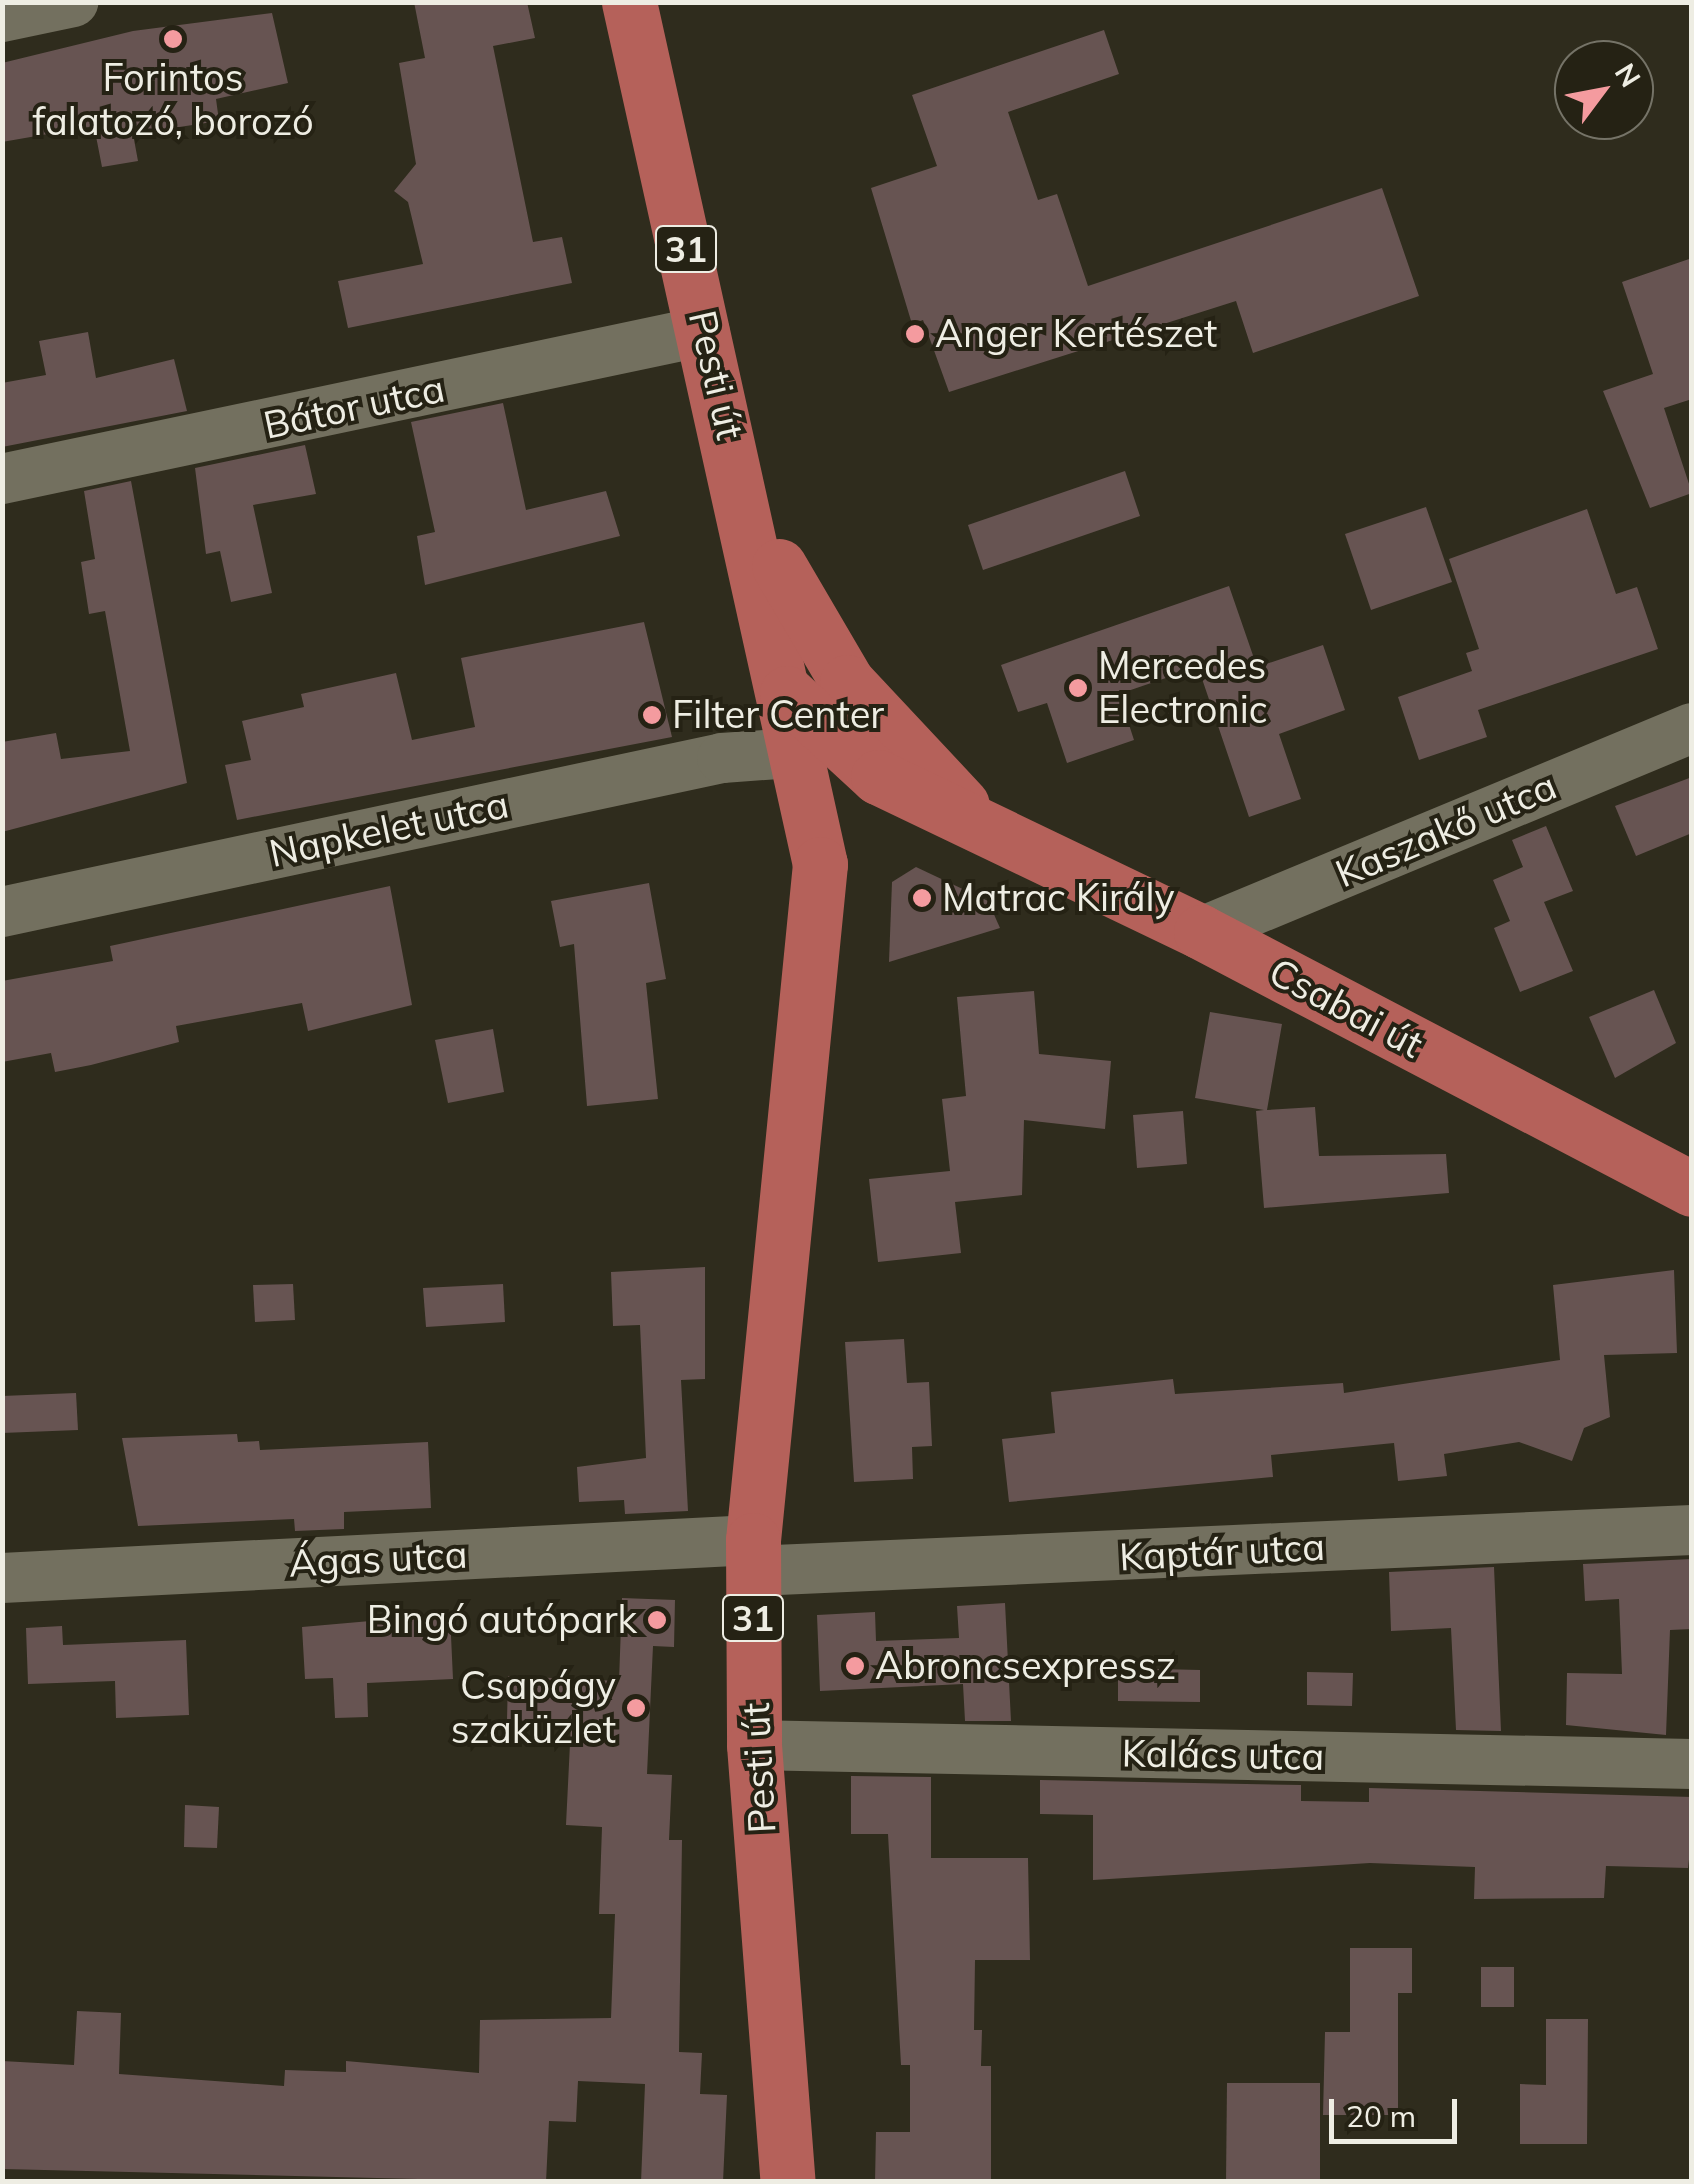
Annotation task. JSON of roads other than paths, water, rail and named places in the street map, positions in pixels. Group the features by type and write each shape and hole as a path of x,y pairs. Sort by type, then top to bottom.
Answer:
{"main road":[{"name":"Pesti út","path":"629,2 813,812 819,932 801,1056 753,1555 754,1746 788,2182"},
{"name":"Csabai út","path":"744,496 815,640 994,840"},
{"name":"Pesti út","path":"785,690 778,754 801,1056"},
{"name":"Csabai út","path":"785,690 878,777 994,840 1200,932 1692,1188"},
{"path":"813,812 878,777"}],"street":[{"path":"2,17 72,2"},
{"name":"Bátor utca","path":"2,479 640,348 706,330"},
{"name":"Kaszakő utca","path":"1200,932 1692,728"},
{"name":"Napkelet utca","path":"2,912 722,758 778,754"},
{"name":"Kaptár utca","path":"753,1555 1692,1530"},
{"name":"Ágas utca","path":"2,1578 753,1555"},
{"name":"Kalács utca","path":"754,1746 1692,1764"}],"place":[{"name":"Forintos falatozó, borozó","path":"173,39"},
{"name":"Anger Kertészet","path":"915,334"},
{"name":"Mercedes Electronic","path":"1078,688"},
{"name":"Filter Center","path":"652,715"},
{"name":"Matrac Király","path":"922,898"},
{"name":"Bingó autópark","path":"657,1620"},
{"name":"Abroncsexpressz","path":"855,1666"},
{"name":"Csapágy szaküzlet","path":"636,1708"}]}
